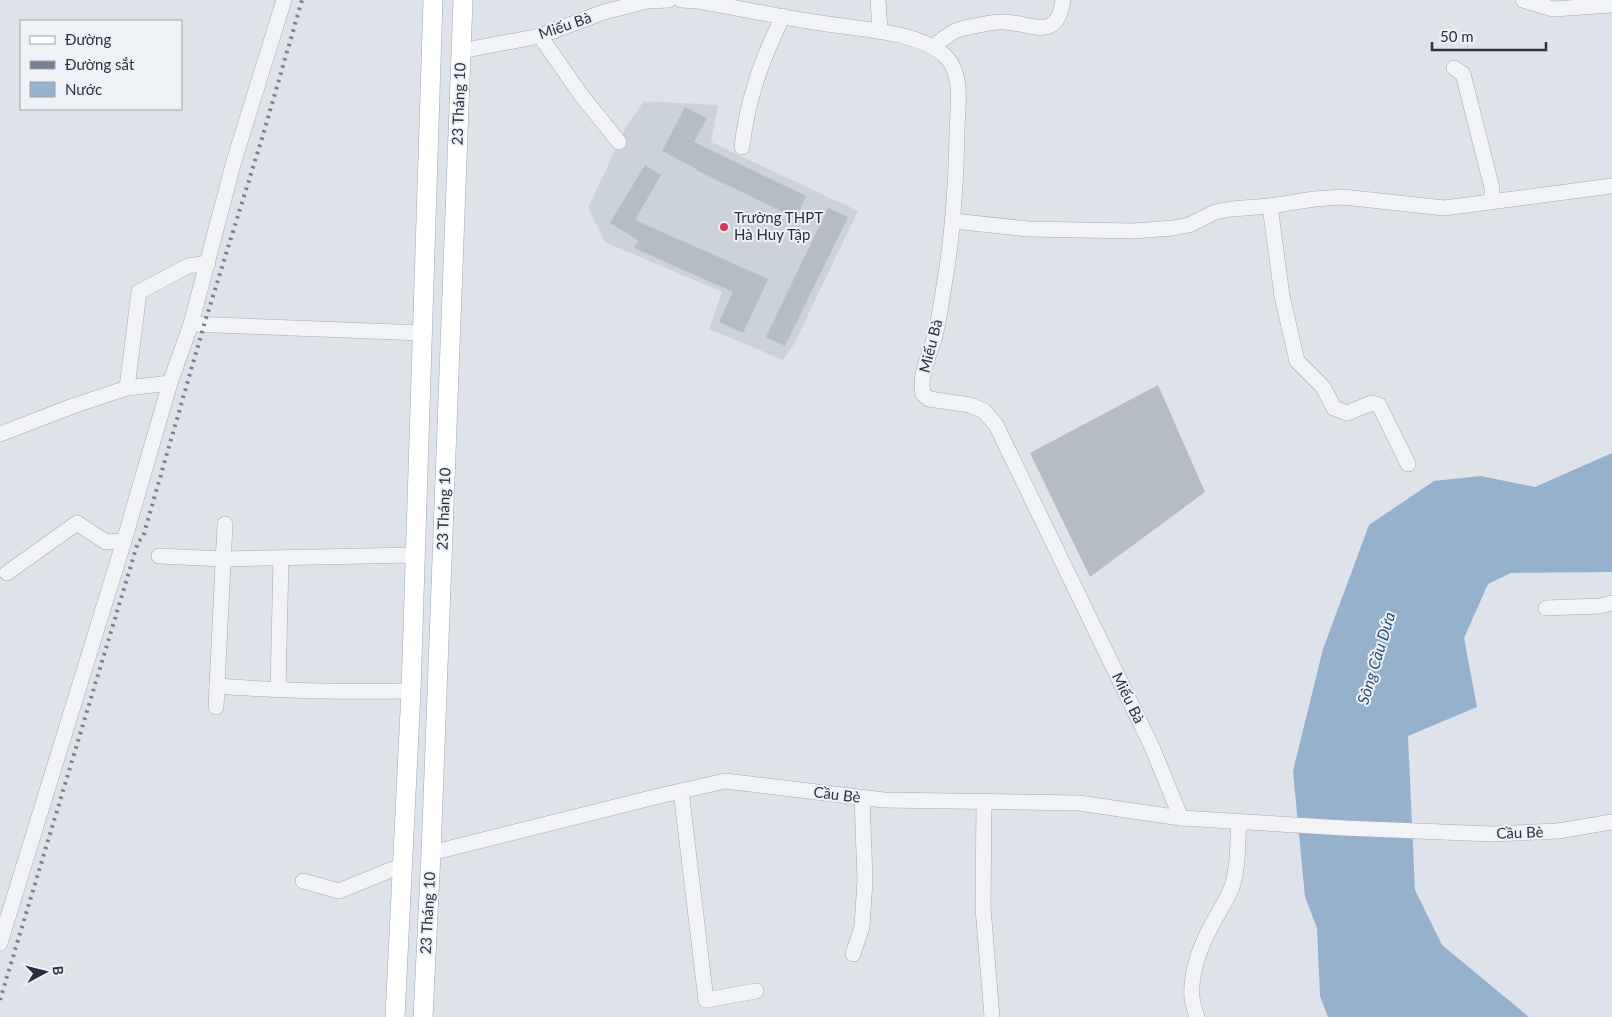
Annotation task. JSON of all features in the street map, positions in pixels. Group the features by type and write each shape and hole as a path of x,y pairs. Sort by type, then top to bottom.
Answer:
{"main road":[{"name":"23 Tháng 10","path":"395,1017 411,691 433,0"},
{"name":"23 Tháng 10","path":"422,1017 431,853 463,0"},
{"path":"431,51 461,51"},
{"path":"403,865 431,853"}],"street":[{"path":"0,943 124,542 170,383 191,324 234,161 284,0"},
{"name":"Miếu Bà","path":"461,51 540,36 604,12 646,1 669,0"},
{"name":"Miếu Bà","path":"681,0 742,4 783,16 880,31 933,46 947,58 953,68 957,82 958,104 954,220 935,337 922,378 924,394 929,399 970,405 984,411 996,425 1152,747 1182,818"},
{"path":"878,0 880,31"},
{"path":"933,46 957,30 1004,22 1037,29 1052,25 1061,14 1063,0"},
{"path":"1523,0 1553,9 1612,5"},
{"path":"742,147 745,120 758,74 783,16"},
{"path":"540,36 619,142"},
{"path":"1454,68 1463,74 1492,188 1492,202"},
{"path":"954,220 1028,229 1133,231 1189,225 1215,212 1231,208 1270,206 1314,199 1343,197 1444,208 1612,186"},
{"path":"1270,206 1282,296 1297,361 1322,387 1334,408 1347,413 1372,404 1379,405 1408,464"},
{"path":"127,388 139,292 188,266 208,263"},
{"path":"191,324 422,333"},
{"path":"0,434 127,388 170,383"},
{"path":"7,573 77,523 106,542 124,542"},
{"path":"216,707 225,524"},
{"path":"159,556 224,559 415,555"},
{"path":"278,690 281,558"},
{"path":"1546,608 1600,606 1612,603"},
{"path":"217,686 349,692 411,691"},
{"name":"Cầu Bè","path":"431,853 726,781 884,800 1079,803 1182,818 1246,823 1492,834 1558,831 1612,822"},
{"path":"681,791 706,1000 756,991"},
{"path":"853,954 862,927 865,880 862,798"},
{"path":"984,802 983,908 992,1017"},
{"path":"1197,1017 1192,998 1194,972 1198,956 1206,935 1231,890 1237,870 1237,840 1246,823"},
{"path":"303,881 339,891 403,865"}],"shaded area":[{"name":"Trường THPT Hà Huy Tập","path":"644,101 718,105 711,142 858,211 794,344 783,360 709,329 722,292 605,242 588,208 626,127"}],"water":[{"name":"Sông Cầu Dứa","path":"1612,453 1612,572 1511,573 1488,584 1464,638 1477,707 1408,736 1415,890 1442,945 1529,1017 1328,1017 1320,996 1317,928 1305,897 1293,771 1323,649 1369,525 1434,481 1481,476 1535,487"}],"building":[{"path":"685,107 707,118 694,142 806,196 796,218 696,170 662,151"},
{"path":"645,165 661,175 635,220 768,279 743,333 719,322 733,292 634,248 638,240 610,223"},
{"path":"828,208 848,217 785,346 766,337"},
{"path":"1158,385 1205,492 1090,577 1030,453"}],"railway":[{"path":"0,1000 138,542 143,537 204,325 263,135 302,0"}],"place":[{"name":"Trường THPT Hà Huy Tập","path":"724,227"}]}
